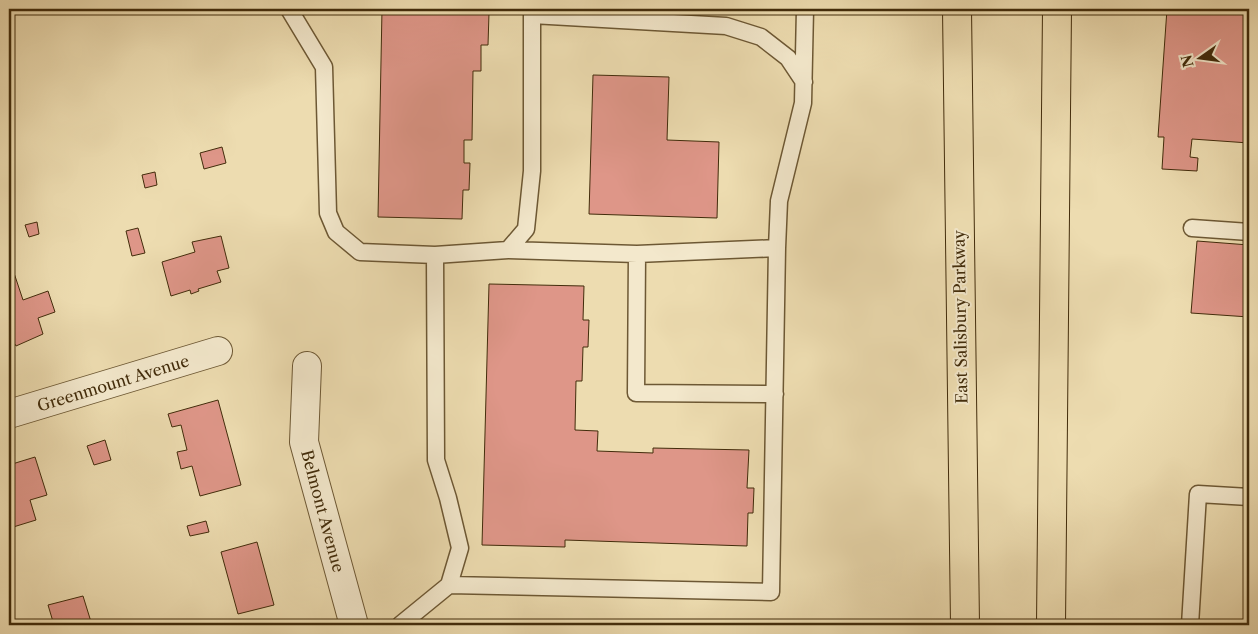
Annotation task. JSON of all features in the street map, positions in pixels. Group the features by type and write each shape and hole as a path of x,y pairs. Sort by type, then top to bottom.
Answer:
{"main road":[{"name":"East Salisbury Parkway","path":"957,9 965,625"},
{"path":"1051,625 1057,9"}],"street":[{"name":"Greenmount Avenue","path":"9,414 218,351"},
{"name":"Belmont Avenue","path":"307,366 304,442 354,625"}],"lane":[{"path":"289,9 324,67 328,213 336,232 360,252 435,255 508,250 637,254 777,248"},
{"path":"449,585 772,592 779,201 803,103 805,9"},
{"path":"508,250 526,229 532,171 532,12 726,26 761,37 788,58 804,82"},
{"path":"1192,228 1249,232"},
{"path":"637,254 636,393 776,394"},
{"path":"400,625 449,585 460,548 448,498 436,460 435,255"},
{"path":"1190,625 1198,494 1249,497"}],"building":[{"path":"382,9 482,9 482,13 489,13 488,45 481,45 481,71 473,71 472,140 464,140 464,163 470,163 469,190 463,190 462,219 378,217"},
{"path":"1167,9 1249,9 1249,143 1192,139 1190,157 1198,158 1197,171 1162,169 1164,137 1158,137"},
{"path":"593,75 669,77 667,140 719,142 717,218 589,214"},
{"path":"222,147 226,163 204,169 200,153"},
{"path":"155,172 157,185 145,188 142,175"},
{"path":"37,222 39,234 29,237 25,225"},
{"path":"138,228 145,253 132,256 126,231"},
{"path":"221,236 229,268 217,271 221,282 198,289 199,291 191,294 190,290 171,296 162,262 195,252 192,242"},
{"path":"1197,241 1249,245 1249,317 1191,313"},
{"path":"13,270 23,300 48,291 55,312 38,318 43,334 16,346 15,344 9,346 9,271"},
{"path":"489,284 584,286 583,320 589,320 588,347 583,347 582,381 576,381 575,430 598,431 597,451 653,453 653,448 749,450 747,488 754,488 753,513 748,513 747,546 565,540 565,547 482,545"},
{"path":"218,400 241,485 200,496 192,466 181,469 177,452 187,450 181,425 172,427 168,414"},
{"path":"105,440 111,460 94,465 87,446"},
{"path":"35,457 47,495 30,500 36,520 10,528 9,465"},
{"path":"206,521 209,532 190,536 187,526"},
{"path":"257,542 274,605 238,614 221,552"},
{"path":"83,596 92,625 54,625 48,605"}]}
